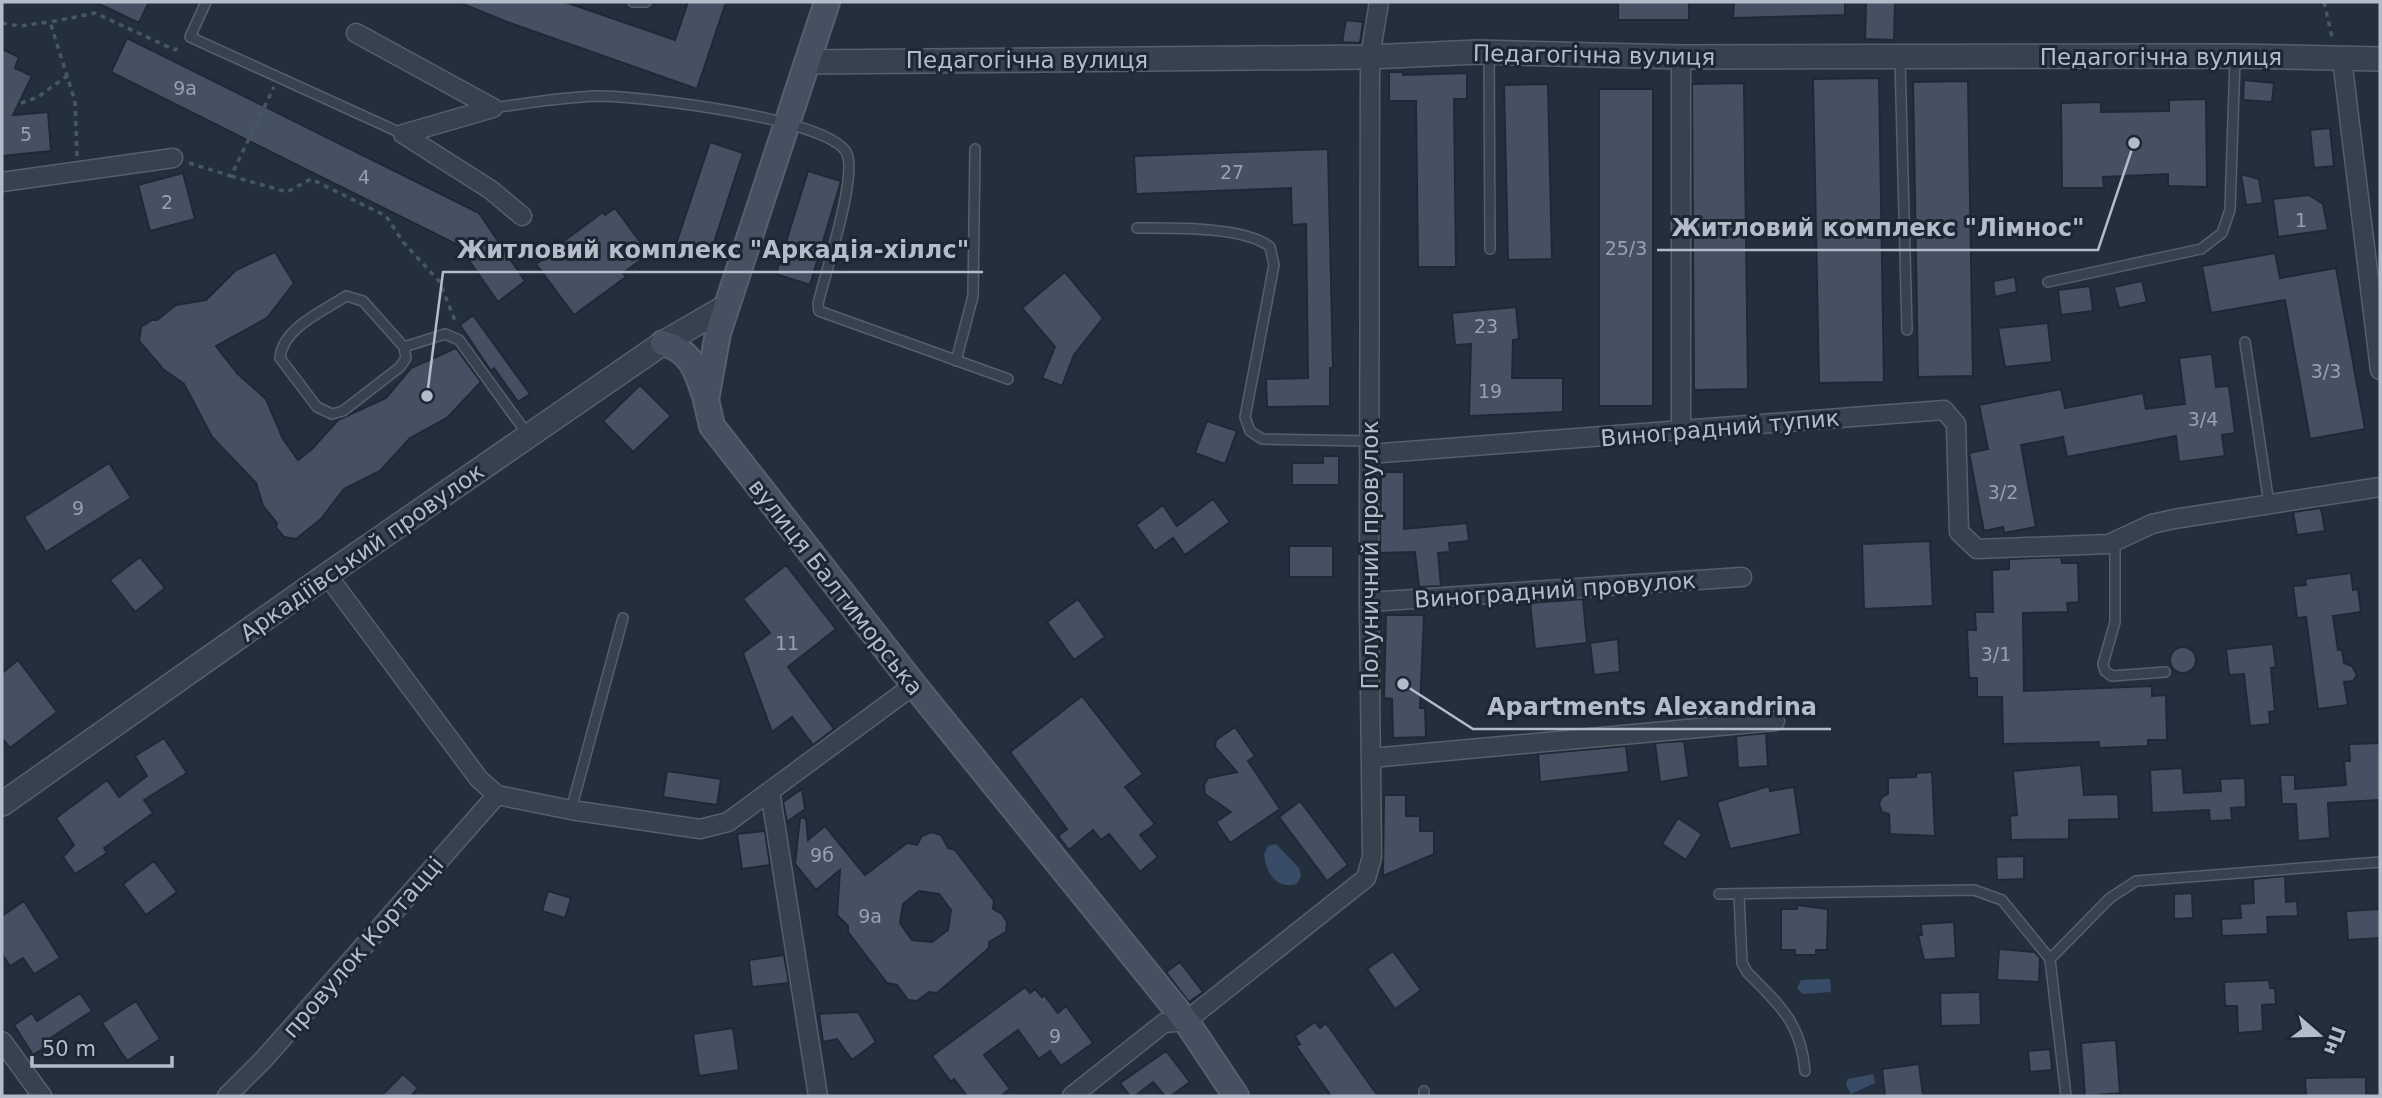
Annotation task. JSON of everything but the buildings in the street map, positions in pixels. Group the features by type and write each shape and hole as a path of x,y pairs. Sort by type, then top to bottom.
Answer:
{"main road":[{"name":"вулиця Балтиморська","path":"827,2 712,359 706,400 712,426 720,441 914,685 1186,1021 1236,1096"},
{"path":"663,343 675,346 691,359 706,400"}],"street":[{"name":"Полуничний провулок","path":"1186,1021 1366,878 1372,857 1369,602 1370,57 1379,2"},
{"path":"356,33 493,108"},
{"name":"Педагогічна вулиця","path":"807,62 1370,57 1489,52 1681,57 2235,56 2380,59"},
{"path":"1681,57 1682,431"},
{"path":"2342,59 2372,246 2380,370"},
{"path":"403,134 493,108"},
{"path":"403,134 491,190 522,216"},
{"path":"2,182 173,158"},
{"name":"Аркадіївський провулок","path":"2,804 663,343 727,306"},
{"name":"Виноградний тупик","path":"1369,447 1682,431 1944,410 1956,424 1959,532 1977,549 2115,542"},
{"path":"2115,542 2152,524 2380,487"},
{"path":"327,575 479,779 497,795 571,810 700,829 728,822 914,685"},
{"name":"Виноградний провулок","path":"1369,602 1742,577"},
{"path":"1371,758 1774,721"},
{"path":"771,791 818,1096"},
{"name":"провулок Кортацці","path":"227,1096 264,1059 497,795"},
{"path":"1072,1096 1164,1023 1186,1021"},
{"path":"2,1041 42,1096"}],"lane":[{"path":"206,2 190,37 403,134"},
{"path":"633,2 646,2"},
{"path":"1489,52 1490,249"},
{"path":"1900,56 1907,330"},
{"path":"2048,282 2201,249 2222,233 2230,210 2235,56"},
{"path":"493,108 563,98 645,98 790,122 837,142 846,150 850,177 818,304 819,311 1008,379"},
{"path":"956,361 973,296 975,149"},
{"path":"1137,228 1205,229 1261,242 1270,247 1274,265 1245,417 1250,431 1262,439 1369,447"},
{"path":"346,296 363,301 404,346 406,358 400,367 343,411 332,414 317,407 280,358 280,348 288,336 346,296"},
{"path":"404,346 445,334 459,340 529,436"},
{"path":"2245,342 2269,504"},
{"path":"2115,542 2115,622 2103,664 2105,671 2112,676 2165,672"},
{"path":"571,810 623,618"},
{"path":"2050,959 2110,898 2136,881 2380,862"},
{"path":"1719,894 1974,890 2001,900 2050,959 2066,1096"},
{"path":"1739,894 1742,963 1746,972 1791,1018 1803,1047 1805,1071"}],"path":[{"path":"2324,2 2328,30 2342,59"},
{"path":"2,23 19,26 95,13 175,50 190,37"},
{"path":"50,22 75,102 78,173"},
{"path":"2,110 38,97 67,76"},
{"path":"231,176 279,78"},
{"path":"173,158 288,192 311,179 386,216 403,243 439,281 455,322"}],"water":[{"path":"1276,844 1299,868 1301,876 1297,884 1277,882 1270,873 1264,854 1268,846"},
{"path":"1830,979 1831,992 1803,994 1797,988 1801,980"},
{"path":"1873,1074 1875,1083 1851,1094 1846,1085 1848,1079"}],"place":[{"name":"Житловий комплекс \"Лімнос\"","path":"2134,143"},
{"name":"Житловий комплекс \"Аркадія-хіллс\"","path":"427,396"},
{"name":"Apartments Alexandrina","path":"1403,684"}]}
